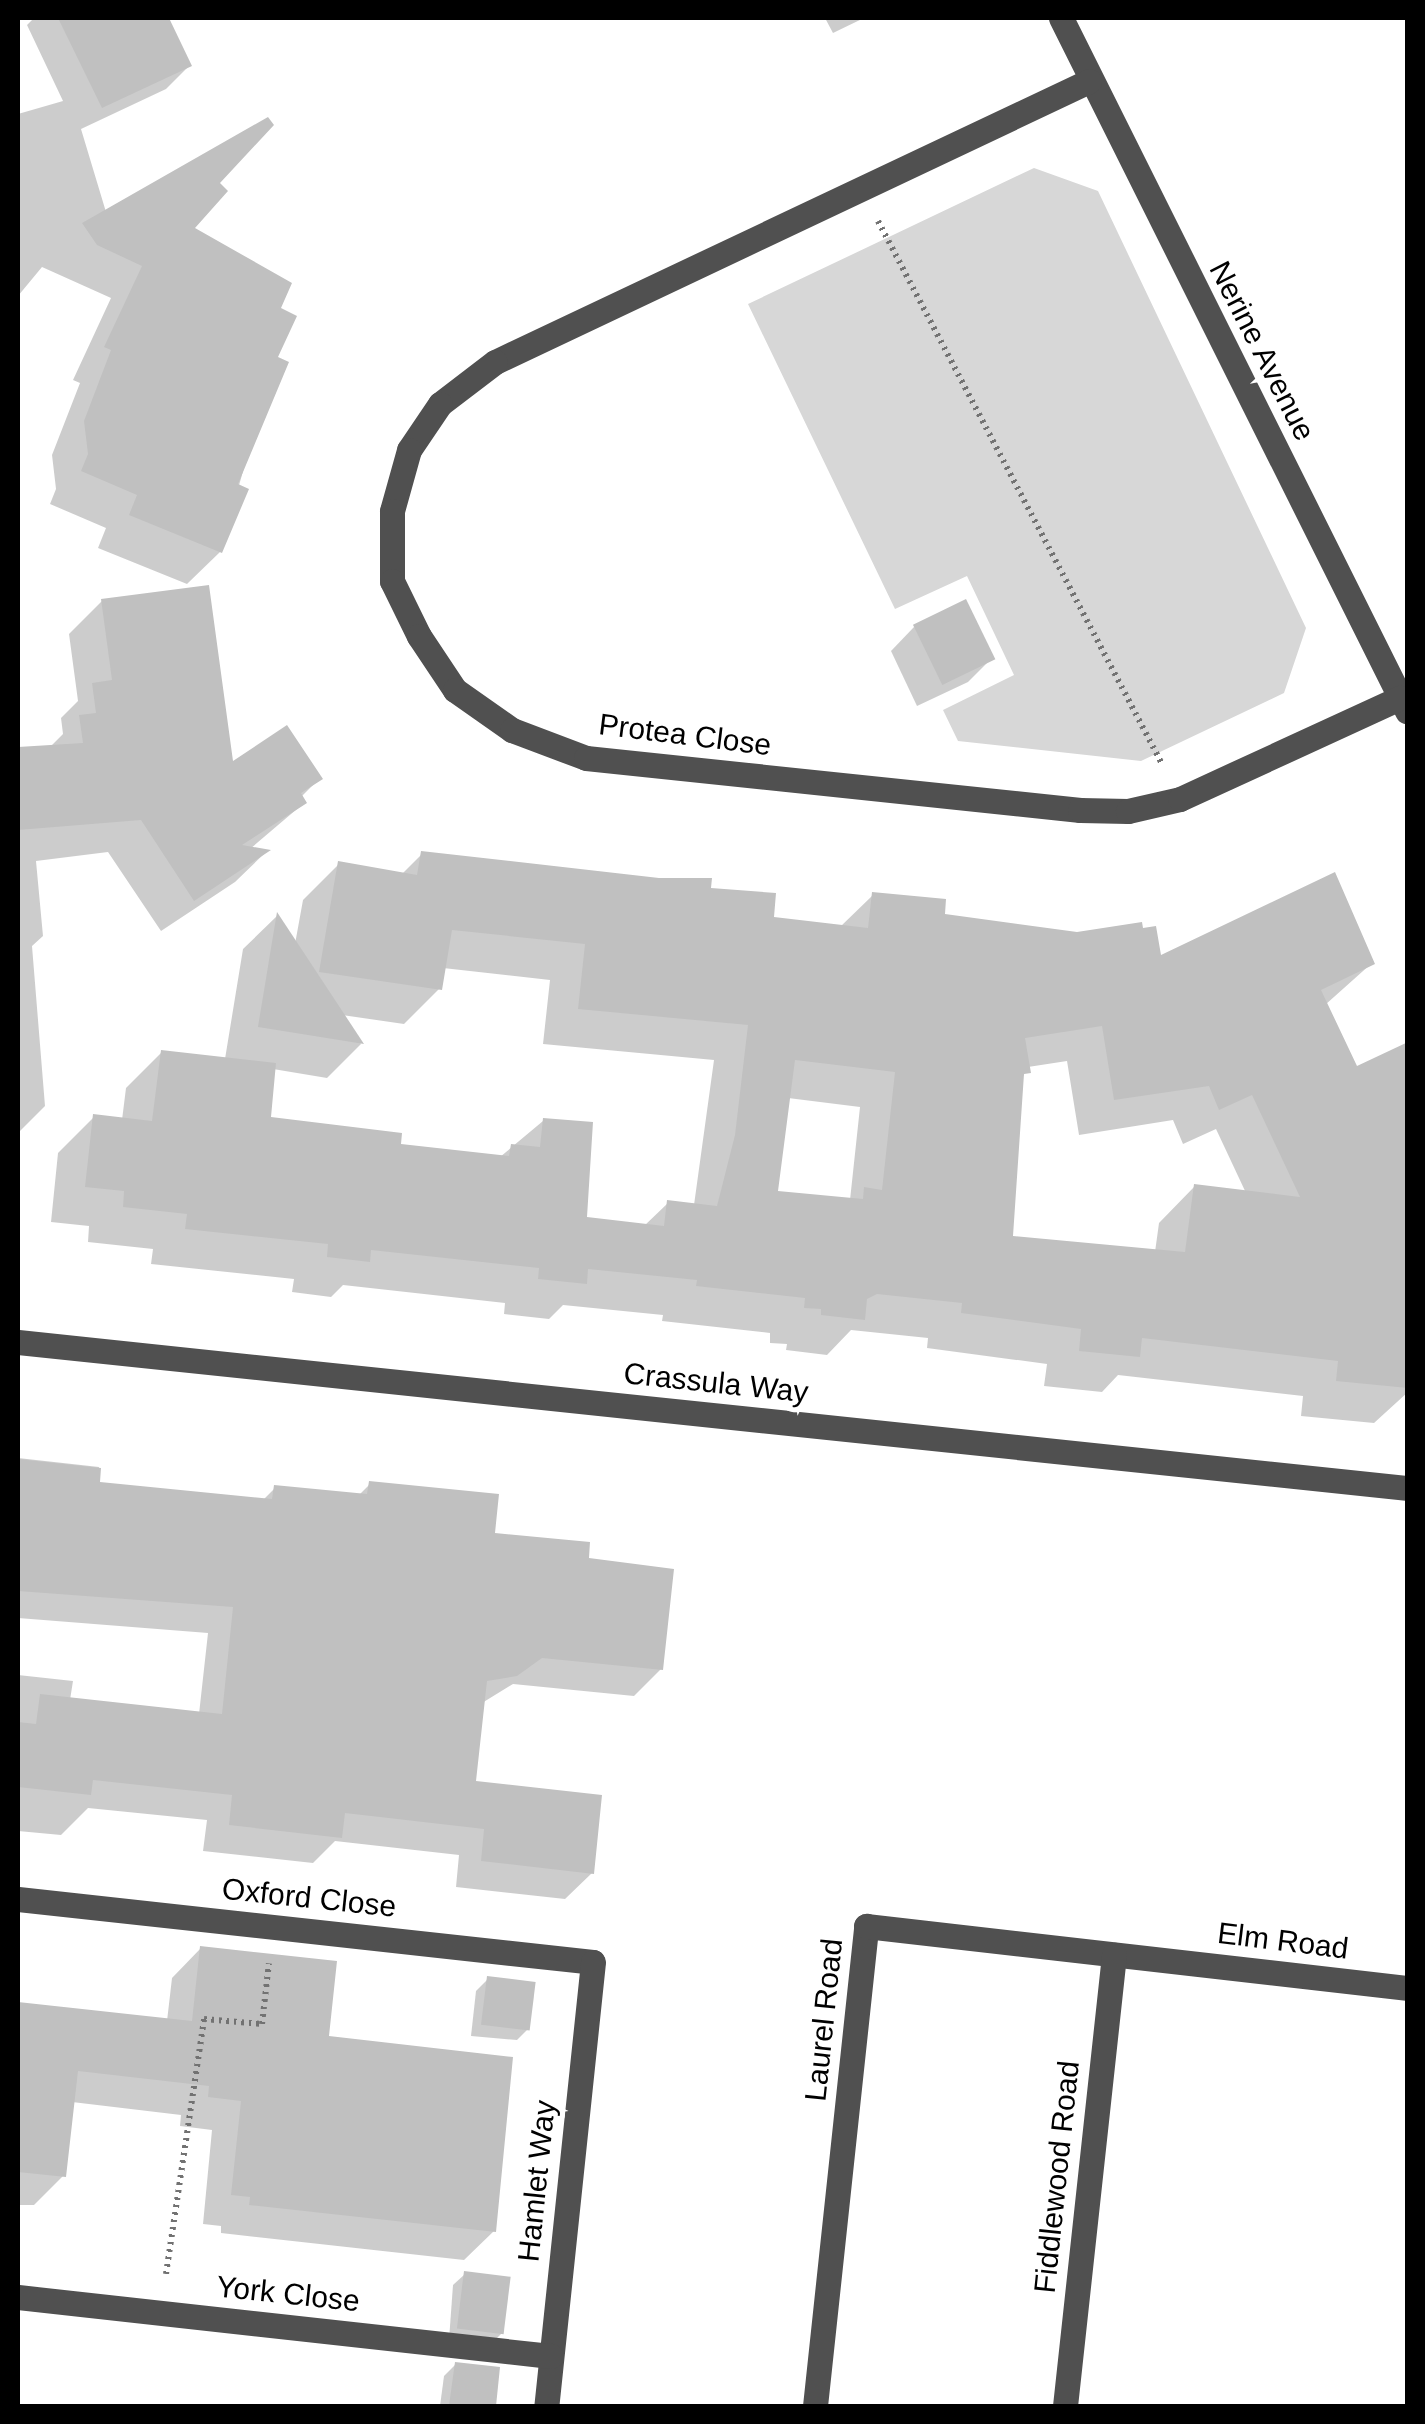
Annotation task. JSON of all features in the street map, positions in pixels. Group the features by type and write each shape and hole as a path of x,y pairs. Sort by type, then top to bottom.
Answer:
{"street":[{"name":"Nerine Avenue","path":"1061,18 1404,705"},
{"name":"Protea Close","path":"1090,81 495,362 440,404 408,450 392,512 392,580 419,636 455,690 512,730 586,758 1080,810 1128,811 1180,799 1404,705"},
{"name":"Crassula Way","path":"18,1342 1408,1488"},
{"name":"Oxford Close","path":"18,1898 594,1962"},
{"name":"Laurel Road","path":"815,2406 866,1926 1152,1958"},
{"name":"Fiddlewood Road","path":"1065,2406 1114,1955"},
{"name":"Elm Road","path":"1152,1958 1408,1988"},
{"name":"Hamlet Way","path":"546,2406 594,1962"},
{"name":"York Close","path":"18,2297 552,2356"}],"path":[{"path":"861,189 1180,799"},
{"path":"160,2312 204,2020 262,2024 273,1927"}],"shaded area":[{"path":"1034,168 1098,191 1306,628 1284,693 1141,761 958,741 943,710 1014,675 967,576 895,609 748,304"}],"building":[{"path":"58,18 169,18 192,66 102,108"},
{"path":"268,117 274,125 220,183 228,191 195,228 292,283 281,308 297,316 278,357 289,362 238,484 249,489 222,553 129,515 137,495 81,471 88,454 84,421 111,350 104,347 142,266 97,245 82,223"},
{"path":"209,585 233,761 287,725 323,779 301,793 307,803 242,845 271,850 194,901 141,820 18,830 18,747 83,743 79,715 96,713 92,683 112,680 101,599"},
{"path":"966,599 995,659 942,685 913,625"},
{"path":"421,851 659,878 712,878 711,888 776,893 774,917 868,928 872,892 946,899 945,914 1077,932 1142,922 1143,928 1156,926 1161,955 1335,872 1375,964 1321,990 1357,1066 1408,1042 1408,1388 1336,1381 1338,1361 1142,1338 1140,1357 1079,1351 1081,1329 961,1313 962,1303 877,1294 867,1299 865,1320 821,1315 821,1309 804,1308 805,1298 696,1286 697,1280 588,1269 587,1284 538,1279 539,1268 371,1250 370,1262 327,1257 328,1244 185,1229 187,1214 123,1207 124,1191 85,1187 93,1114 152,1121 161,1050 276,1063 271,1117 402,1133 401,1144 509,1156 511,1144 540,1147 543,1118 593,1122 587,1217 664,1226 667,1200 717,1206 735,1135 748,1025 578,1009 585,944 452,930 442,990 319,972 338,861 417,875","holes":["1102,1026 1114,1100 1209,1086 1219,1110 1252,1095 1300,1197 1194,1184 1185,1252 1013,1236 1024,1074 1031,1073 1025,1038","795,1060 895,1072 882,1190 864,1187 863,1199 778,1191"]},
{"path":"277,912 364,1044 258,1027"},
{"path":"18,1459 101,1468 100,1482 272,1499 274,1485 367,1494 369,1481 499,1494 495,1533 590,1542 589,1558 674,1569 663,1670 542,1658 517,1676 487,1681 476,1781 602,1795 594,1874 481,1861 484,1829 345,1813 342,1838 229,1825 232,1795 93,1780 91,1795 18,1787 18,1722 36,1724 40,1694 222,1714 233,1607 18,1591"},
{"path":"200,1946 337,1961 329,2036 513,2057 496,2232 249,2205 250,2197 231,2195 241,2101 208,2097 209,2086 78,2071 66,2177 18,2172 18,2002 192,2021"},
{"path":"487,1976 536,1982 530,2031 481,2025"},
{"path":"464,2271 511,2277 504,2334 457,2329"},
{"path":"455,2362 500,2367 496,2406 449,2406"}]}
